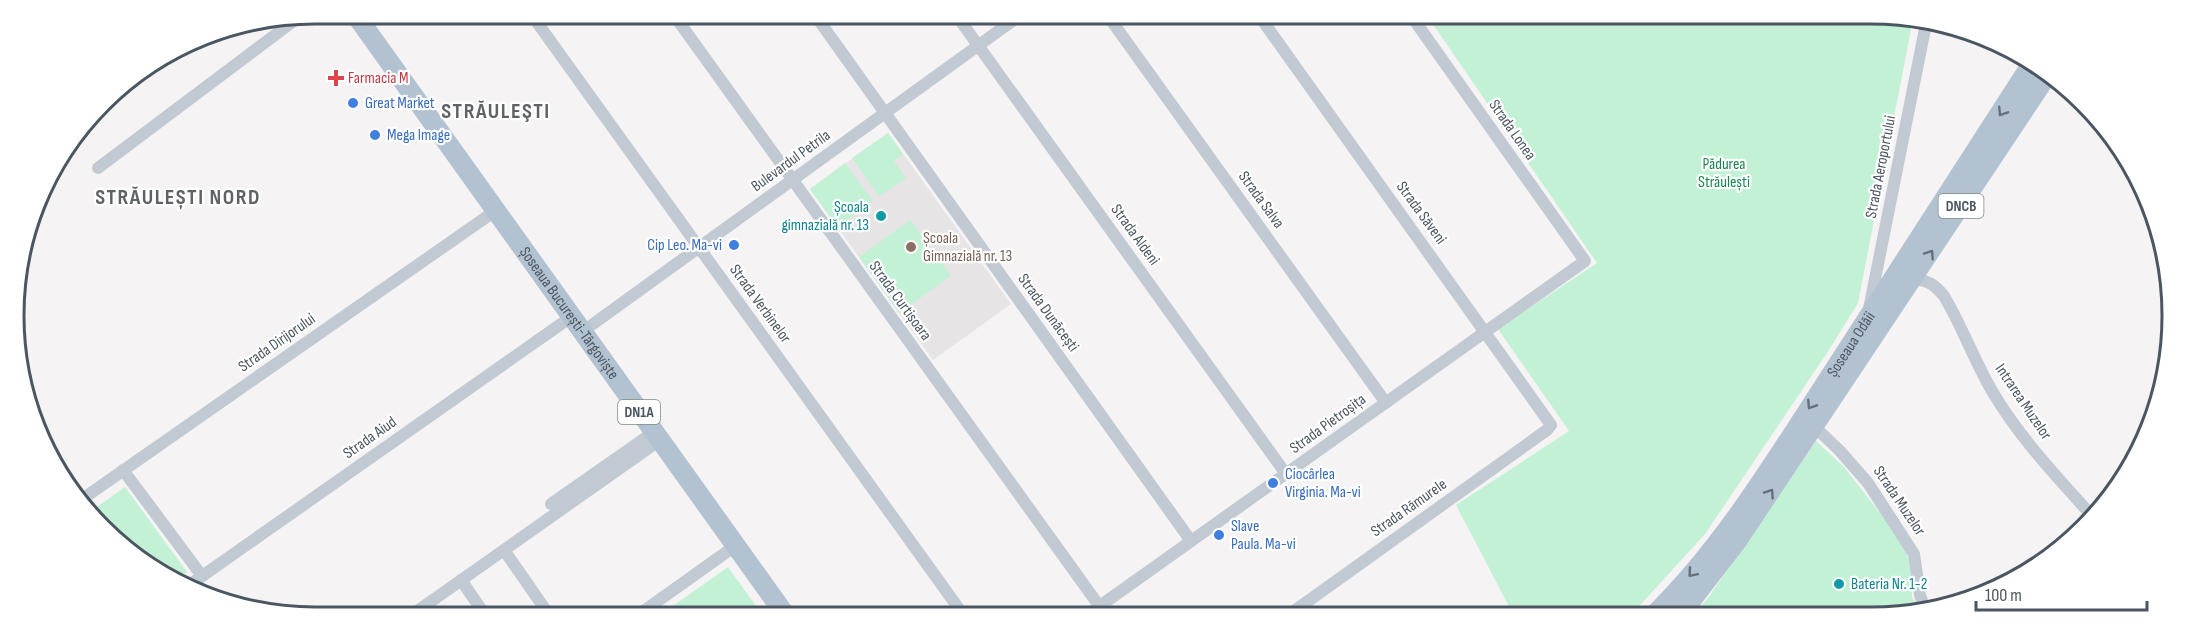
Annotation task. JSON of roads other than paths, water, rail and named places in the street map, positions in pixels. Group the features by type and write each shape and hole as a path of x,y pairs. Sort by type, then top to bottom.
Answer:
{"main road":[{"name":"Șoseaua București-Târgoviște","path":"362,24 780,607"},
{"name":"Șoseaua Odăii","path":"1661,607 1727,530 1866,321 2028,70"},
{"name":"Șoseaua Odăii","path":"1686,607 1737,541 1815,427 2043,81"}],"street":[{"name":"Strada Verbinelor","path":"538,24 958,607"},
{"name":"Strada Curtișoara","path":"680,24 1093,607"},
{"name":"Strada Dunăcești","path":"821,24 1191,542"},
{"name":"Strada Aldeni","path":"963,24 1286,474"},
{"name":"Bulevardul Petrila","path":"576,324 699,247 1008,24"},
{"name":"Strada Salva","path":"1114,24 1386,403"},
{"name":"Strada Săveni","path":"1265,24 1550,421 1551,425 1547,430"},
{"name":"Strada Lonea","path":"1417,24 1585,261"},
{"path":"98,168 288,25"},
{"name":"Strada Aeroportului","path":"1866,321 1925,30"},
{"name":"Strada Dirijorului","path":"86,496 495,211"},
{"name":"Strada Pietroșița","path":"1099,607 1585,261"},
{"name":"Intrarea Muzelor","path":"1913,279 1935,285 1944,296 1991,390 2010,419 2087,511"},
{"name":"Strada Aiud","path":"195,581 576,324"},
{"name":"Strada Muzelor","path":"1815,427 1868,483 1914,554 1922,602"},
{"name":"Strada Rămurele","path":"1300,607 1547,430"},
{"path":"551,504 657,436"},
{"path":"423,607 657,436"},
{"path":"123,470 202,576"},
{"path":"648,607 735,546"},
{"path":"504,550 544,607"},
{"path":"461,580 480,607"}],"place":[{"name":"Farmacia M","path":"336,78"},
{"name":"Great Market","path":"353,103"},
{"name":"Mega Image","path":"375,135"},
{"name":"Școala gimnazială nr. 13","path":"881,216"},
{"name":"Cip Leo. Ma-vi","path":"734,245"},
{"name":"Școala Gimnazială nr. 13","path":"911,247"},
{"name":"Ciocârlea Virginia. Ma-vi","path":"1273,483"},
{"name":"Slave Paula. Ma-vi","path":"1219,535"},
{"name":"Bateria Nr. 1-2","path":"1839,584"}],"district":[{"name":"STRĂULEŞTI","path":"496,111"},
{"name":"STRĂULEȘTI NORD","path":"178,197"}],"park label":[{"name":"Pădurea Străulești","path":"1724,173"}]}
